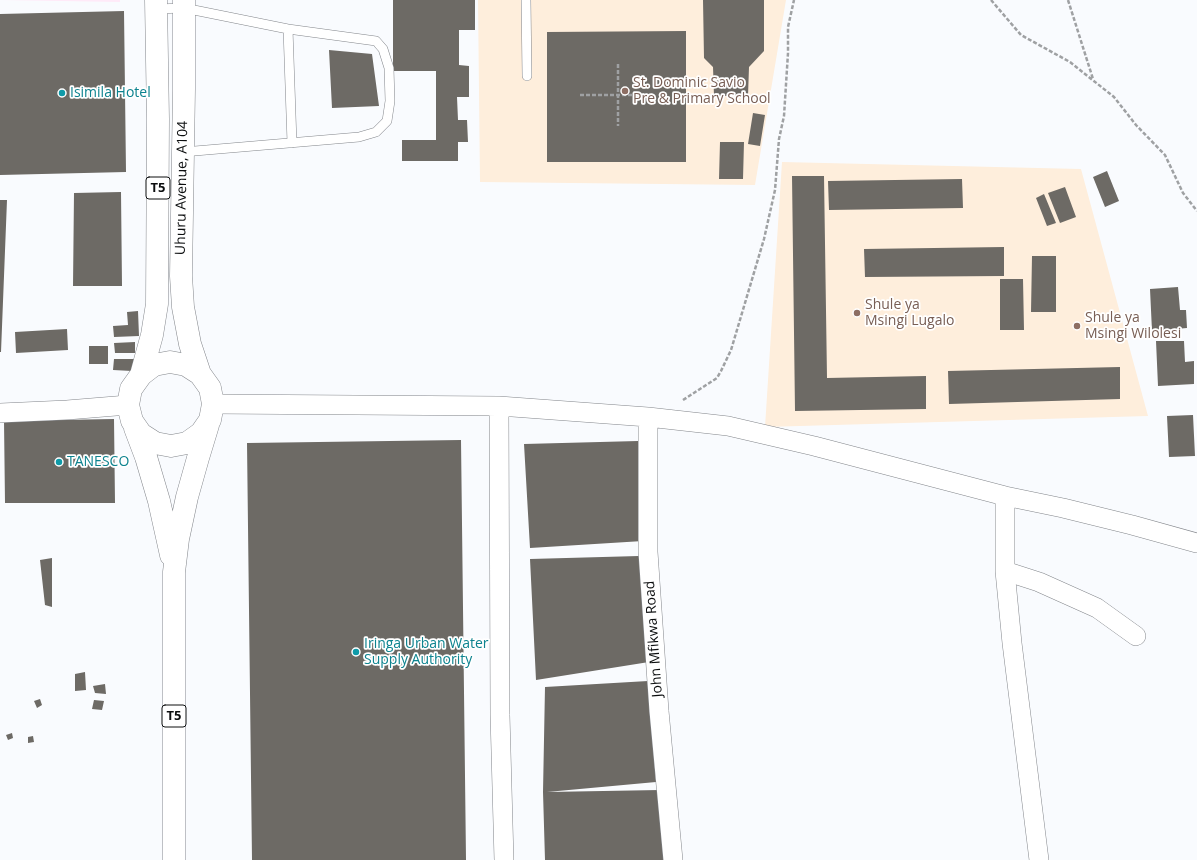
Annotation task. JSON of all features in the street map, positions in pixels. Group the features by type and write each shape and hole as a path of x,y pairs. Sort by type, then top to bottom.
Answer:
{"highway":[{"name":"Uhuru Avenue, A104","path":"141,375 152,335 157,304 158,119 156,4"},
{"name":"Uhuru Avenue, A104","path":"184,4 181,276 190,344 200,374"},
{"path":"170,362 186,365 200,374 210,388 211,412 201,433 187,443 171,446 155,443 141,434 130,413 131,389 141,375 154,365 170,362"},
{"name":"T5","path":"174,860 174,572 178,539 187,497 211,412"},
{"name":"T5","path":"130,413 146,457 159,501 174,572"}],"street":[{"path":"211,412 499,406 648,417 728,426 814,446 1004,496 1063,508 1132,525 1197,543"},
{"path":"499,406 500,715 504,860"},
{"path":"0,413 67,410 130,413"},
{"name":"John Mfikwa Road","path":"648,417 648,552 659,711 673,860"},
{"path":"1004,496 1005,571 1012,643 1039,860"},
{"path":"1005,571 1039,582 1097,608 1136,636"}],"lane":[{"path":"526,0 527,76"},
{"path":"156,4 184,4 288,29 376,41 383,49 389,68 390,101 387,121 376,132 360,137 183,152"},
{"path":"288,29 292,143"}],"path":[{"path":"667,419 684,399 717,378 731,350 764,239 775,190 779,139 784,116 788,28 794,0"},
{"path":"991,0 1021,35 1070,62 1114,97 1136,125 1165,155 1182,193 1197,211"},
{"path":"1068,0 1092,79"},
{"path":"618,64 618,126"},
{"path":"580,95 651,95"}],"shaded area":[{"path":"0,0 120,0 120,2"},
{"name":"St. Dominic Savio Pre & Primary School","path":"478,0 786,0 755,185 480,182"},
{"path":"782,162 1081,169 1148,416 765,427"}],"building":[{"path":"393,0 475,0 475,30 459,30 459,65 469,66 469,97 457,97 458,120 467,120 468,142 458,142 458,161 402,161 402,140 436,140 436,71 393,71"},
{"path":"703,0 764,0 764,51 749,67 748,96 714,96 713,67 704,58"},
{"name":"Isimila Hotel","path":"124,11 126,172 0,175 0,14"},
{"path":"686,31 686,162 547,162 547,32"},
{"path":"329,50 372,54 379,106 332,108"},
{"path":"753,113 765,115 760,146 748,144"},
{"path":"720,142 744,142 743,179 719,179"},
{"path":"1107,171 1119,201 1105,207 1093,177"},
{"path":"792,176 824,176 827,378 926,376 926,409 795,411"},
{"path":"962,179 963,208 829,210 828,181"},
{"path":"1065,187 1076,217 1060,223 1048,193"},
{"path":"121,192 122,286 73,286 74,193"},
{"path":"1044,194 1056,223 1047,226 1036,198"},
{"path":"0,200 7,200 1,352 0,352"},
{"path":"1004,247 1004,276 865,277 864,249"},
{"path":"1032,256 1056,256 1056,312 1031,312"},
{"path":"1000,279 1023,279 1024,330 1000,330"},
{"path":"1178,287 1180,310 1186,310 1187,328 1152,331 1150,289"},
{"path":"138,311 139,336 114,337 113,326 128,325 127,312"},
{"path":"67,329 68,350 16,353 15,332"},
{"path":"1156,341 1184,341 1185,362 1194,361 1194,384 1158,386"},
{"path":"135,342 135,353 115,353 114,343"},
{"path":"89,346 108,346 108,364 89,364"},
{"path":"114,359 135,359 132,371 113,370"},
{"path":"1120,367 1120,399 949,404 948,371"},
{"path":"1193,415 1195,456 1169,457 1167,416"},
{"name":"TANESCO","path":"114,419 115,503 5,503 4,421"},
{"name":"Iringa Urban Water Supply Authority","path":"461,440 466,860 252,860 247,443"},
{"path":"638,441 643,541 530,548 524,444"},
{"path":"639,556 649,662 536,680 530,559"},
{"path":"52,558 52,607 45,605 40,560"},
{"path":"85,672 86,690 75,691 75,674"},
{"path":"648,681 656,782 547,792 660,790 666,860 545,860 543,792 545,687"},
{"path":"105,684 106,694 95,693 93,686"},
{"path":"40,699 42,705 37,708 34,701"},
{"path":"94,700 104,701 102,710 92,709"},
{"path":"12,733 13,738 8,740 6,735"},
{"path":"33,736 34,742 28,743 28,737"}],"place":[{"name":"St. Dominic Savio Pre & Primary School","path":"625,91"},
{"name":"Isimila Hotel","path":"62,93"},
{"name":"Shule ya Msingi Lugalo","path":"857,313"},
{"name":"Shule ya Msingi Wilolesi","path":"1077,326"},
{"name":"TANESCO","path":"59,462"},
{"name":"Iringa Urban Water Supply Authority","path":"356,652"}]}
